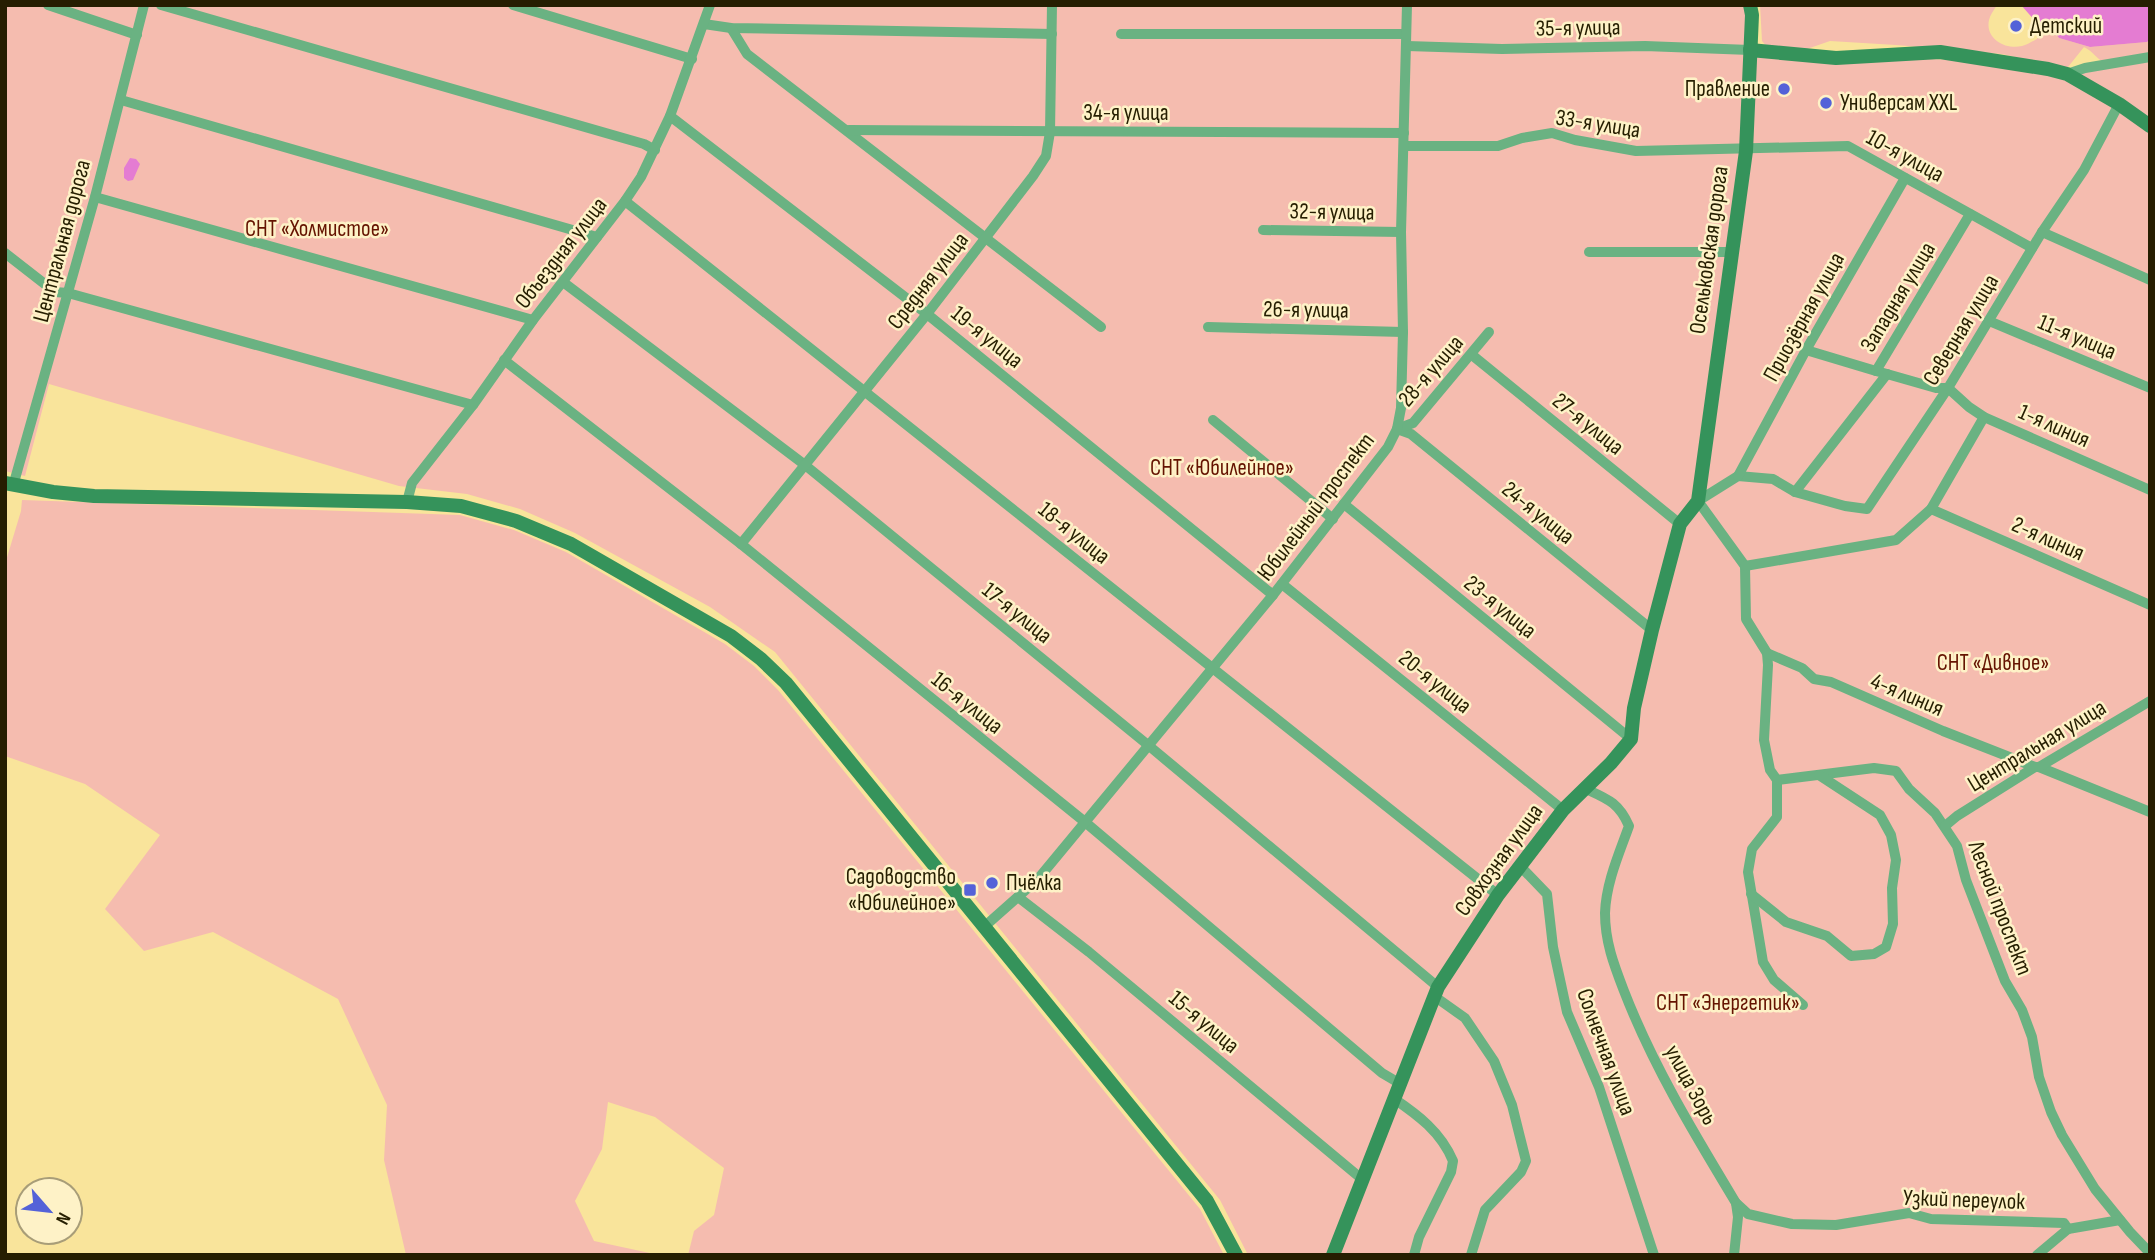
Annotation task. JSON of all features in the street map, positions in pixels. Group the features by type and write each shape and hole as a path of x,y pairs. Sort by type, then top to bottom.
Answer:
{"street":[{"path":"48,5 136,35"},
{"name":"Центральная дорога","path":"9,485 95,197 144,5"},
{"path":"161,5 644,144 655,150"},
{"path":"513,5 692,59"},
{"name":"Объездная улица","path":"407,502 412,483 625,201 655,150 670,117 710,5"},
{"name":"Средняя улица","path":"741,544 1034,176 1045,156 1050,132 1052,5"},
{"name":"Юбилейный проспект","path":"985,926 1038,879 1282,584 1388,447 1397,429 1401,408 1403,331 1401,232 1406,5"},
{"name":"Осельковская дорога","path":"1698,501 1746,150 1751,50 1750,5"},
{"path":"704,24 731,27 1052,34"},
{"path":"731,27 747,54 849,130 1101,327"},
{"path":"1121,34 1406,34"},
{"name":"35-я улица","path":"1406,46 1502,49 1645,46 1751,50"},
{"path":"1751,50 1836,58 1940,52 2014,63 2067,74 2119,104 2150,126"},
{"path":"2067,74 2085,68 2150,57"},
{"path":"121,100 597,237"},
{"name":"Северная улица","path":"1795,492 1845,506 1867,509 1948,388 2032,248 2084,170 2119,104"},
{"name":"19-я улица","path":"670,117 927,313 1273,595"},
{"name":"34-я улица","path":"849,130 1404,133"},
{"name":"33-я улица","path":"1404,146 1497,146 1552,133 1636,151 1746,150"},
{"name":"10-я улица","path":"1746,150 1848,146 2032,248"},
{"name":"Приозёрная улица","path":"1738,476 1806,350 1905,178"},
{"path":"95,197 533,320"},
{"name":"18-я улица","path":"625,201 1498,895"},
{"name":"Западная улица","path":"1795,492 1882,372 1970,214"},
{"name":"32-я улица","path":"1263,230 1401,232"},
{"path":"2042,232 2150,280"},
{"path":"1590,252 1731,252"},
{"path":"5,253 55,292 68,293 473,405"},
{"name":"17-я улица","path":"563,282 806,465 1148,745 1465,1018 1494,1061 1512,1105 1526,1161 1521,1172 1485,1210 1471,1255"},
{"name":"11-я улица","path":"1989,321 2150,388"},
{"name":"26-я улица","path":"1208,327 1403,331"},
{"name":"28-я улица","path":"1397,429 1413,423 1489,332"},
{"path":"1806,350 1936,388 1948,388"},
{"name":"27-я улица","path":"1472,355 1681,524"},
{"name":"16-я улица","path":"504,360 741,544 1085,822 1382,1073 1399,1083"},
{"name":"1-я линия","path":"1948,388 1984,417 2150,490"},
{"path":"1745,566 1896,540 1931,509 1984,417"},
{"path":"1213,420 1333,519"},
{"name":"24-я улица","path":"1397,429 1411,434 1652,631"},
{"path":"1631,739 1634,708 1681,524 1698,501 1738,476 1773,479 1795,492"},
{"path":"9,485 94,496 407,502 461,506 516,521 571,544 731,636 786,683 985,926 1207,1201 1236,1255"},
{"path":"1698,501 1745,566 1746,619 1766,653 1768,666 1763,740 1770,769 1777,780 1777,817 1752,849 1748,872 1763,962 1774,980 1803,1005"},
{"name":"23-я улица","path":"1344,504 1631,739"},
{"name":"2-я линия","path":"1931,509 2150,605"},
{"name":"20-я улица","path":"1282,584 1563,810"},
{"name":"4-я линия","path":"1766,653 1802,668 1814,679 1831,682 1943,731 2150,812"},
{"name":"Центральная улица","path":"1945,826 2037,767 2150,701"},
{"name":"Совхозная улица","path":"1333,1255 1436,991 1498,895 1563,810 1631,739"},
{"name":"Лесной проспект","path":"1777,780 1874,768 1896,771 1909,789 1935,813 1957,846 1966,880 2005,981 2022,1010 2032,1037 2039,1077 2062,1135 2095,1189 2150,1253"},
{"path":"1751,894 1786,922 1827,936 1851,956 1874,954 1886,947 1893,924 1892,888 1896,860 1891,835 1881,815 1819,775"},
{"name":"улица Зорь","path":"1586,789 1622,810 1629,826 1608,887 1605,914 1607,946 1634,1017 1677,1106 1737,1203"},
{"name":"Солнечная улица","path":"1521,867 1547,894 1553,947 1567,1012 1599,1087 1654,1255"},
{"name":"15-я улица","path":"1018,897 1089,952 1363,1180"},
{"path":"1393,1098 1433,1128 1453,1161 1451,1172 1419,1237 1414,1255"},
{"path":"1734,1255 1737,1203"},
{"name":"Узкий переулок","path":"1737,1203 1748,1214 1792,1224 1836,1225 1909,1213 1931,1219 2064,1223 2068,1229"},
{"path":"2037,1255 2068,1229 2120,1220"}],"green space":[{"path":"5,5 1750,5 1750,50 2014,63 2067,74 2107,64 2084,47 2068,67 2064,68 2002,54 1896,45 1830,41 1804,50 1768,48 1762,41 1760,5 1997,5 1991,14 1989,27 1993,38 2003,45 2016,47 2037,39 2043,24 2048,24 2059,38 2090,47 2147,42 2150,39 2150,488 1984,421 2150,491 2150,1255 1248,1255 1220,1200 775,652 710,607 575,533 520,509 467,494 399,486 49,384 25,476 5,471"},
{"path":"22,500 460,515 514,530 566,552 725,644 754,666 778,690 1200,1209 1224,1255 688,1255 694,1231 714,1215 724,1168 655,1117 608,1102 602,1149 575,1201 594,1241 659,1255 406,1255 384,1160 387,1105 338,999 213,932 144,951 105,909 160,835 85,784 5,756 5,564"}],"shaded area":[{"path":"2021,5 2150,5 2150,39 2147,42 2090,47 2059,38 2048,24 2037,23"},
{"path":"130,158 136,159 140,164 133,180 128,181 124,178 124,168"}],"place":[{"name":"Детский","path":"2016,26"},
{"name":"Правление","path":"1784,89"},
{"name":"Универсам XXL","path":"1826,103"},
{"name":"Пчёлка","path":"992,883"},
{"name":"Садоводство «Юбилейное»","path":"970,890"}],"park label":[{"name":"СНТ «Холмистое»","path":"317,229"},
{"name":"СНТ «Юбилейное»","path":"1222,468"},
{"name":"СНТ «Дивное»","path":"1993,663"},
{"name":"СНТ «Энергетик»","path":"1728,1003"}]}
